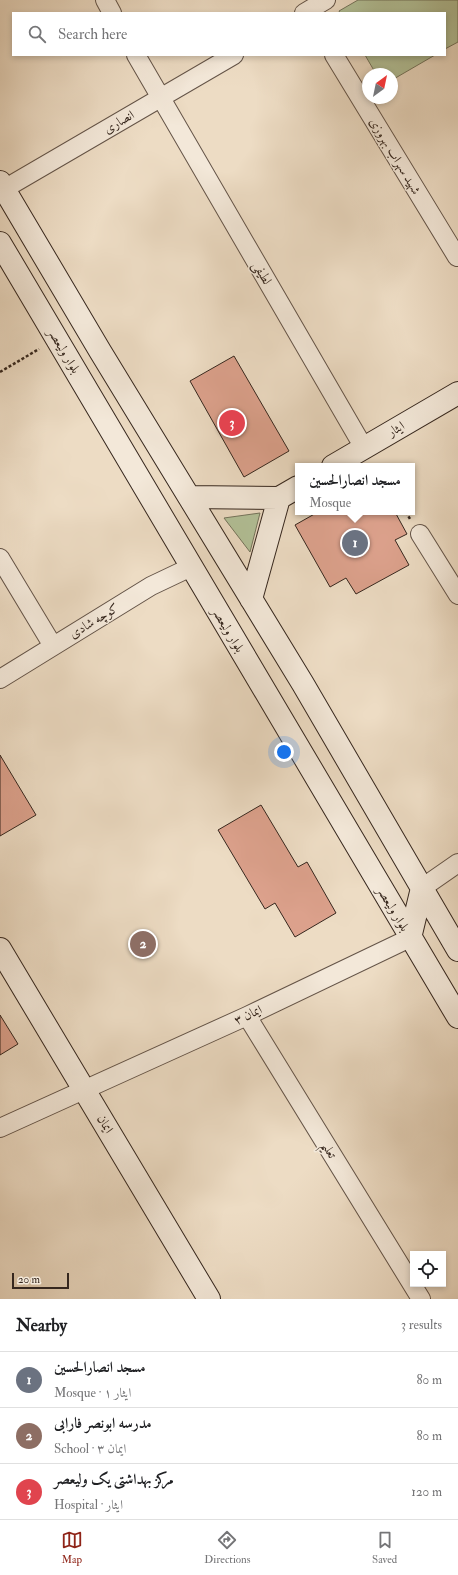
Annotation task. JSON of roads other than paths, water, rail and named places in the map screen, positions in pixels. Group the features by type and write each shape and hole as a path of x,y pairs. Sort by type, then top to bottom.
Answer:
{"main road":[{"path":"2,186 188,497 251,599 458,950"},
{"name":"بلوار ولیعصر","path":"0,243 458,1017"},
{"name":"ایثار","path":"338,463 458,392"},
{"path":"188,497 279,498 295,489"},
{"path":"251,599 279,498"},
{"path":"410,938 422,888"},
{"name":"ایمان","path":"0,949 209,1299"}],"street":[{"path":"105,0 111,12"},
{"path":"305,9 326,0"},
{"name":"لطیفی","path":"137,56 364,448"},
{"name":"انصاری","path":"2,186 161,98 232,56"},
{"name":"شهید سهراب بهروزی","path":"335,56 457,257"},
{"path":"420,534 458,595"},
{"path":"0,558 53,646"},
{"name":"کوچه شادی","path":"0,679 151,586 191,566"},
{"path":"422,888 458,863"},
{"name":"ایمان ۳","path":"0,1128 247,1016 410,938"},
{"name":"تعلیم","path":"247,1016 421,1299"}],"place":[{"name":"مرکز بهداشتی یک ولیعصر","path":"232,423"},
{"name":"مسجد انصارالحسین","path":"355,543"},
{"name":"مدرسه ابونصر فارابی","path":"143,944"}]}
